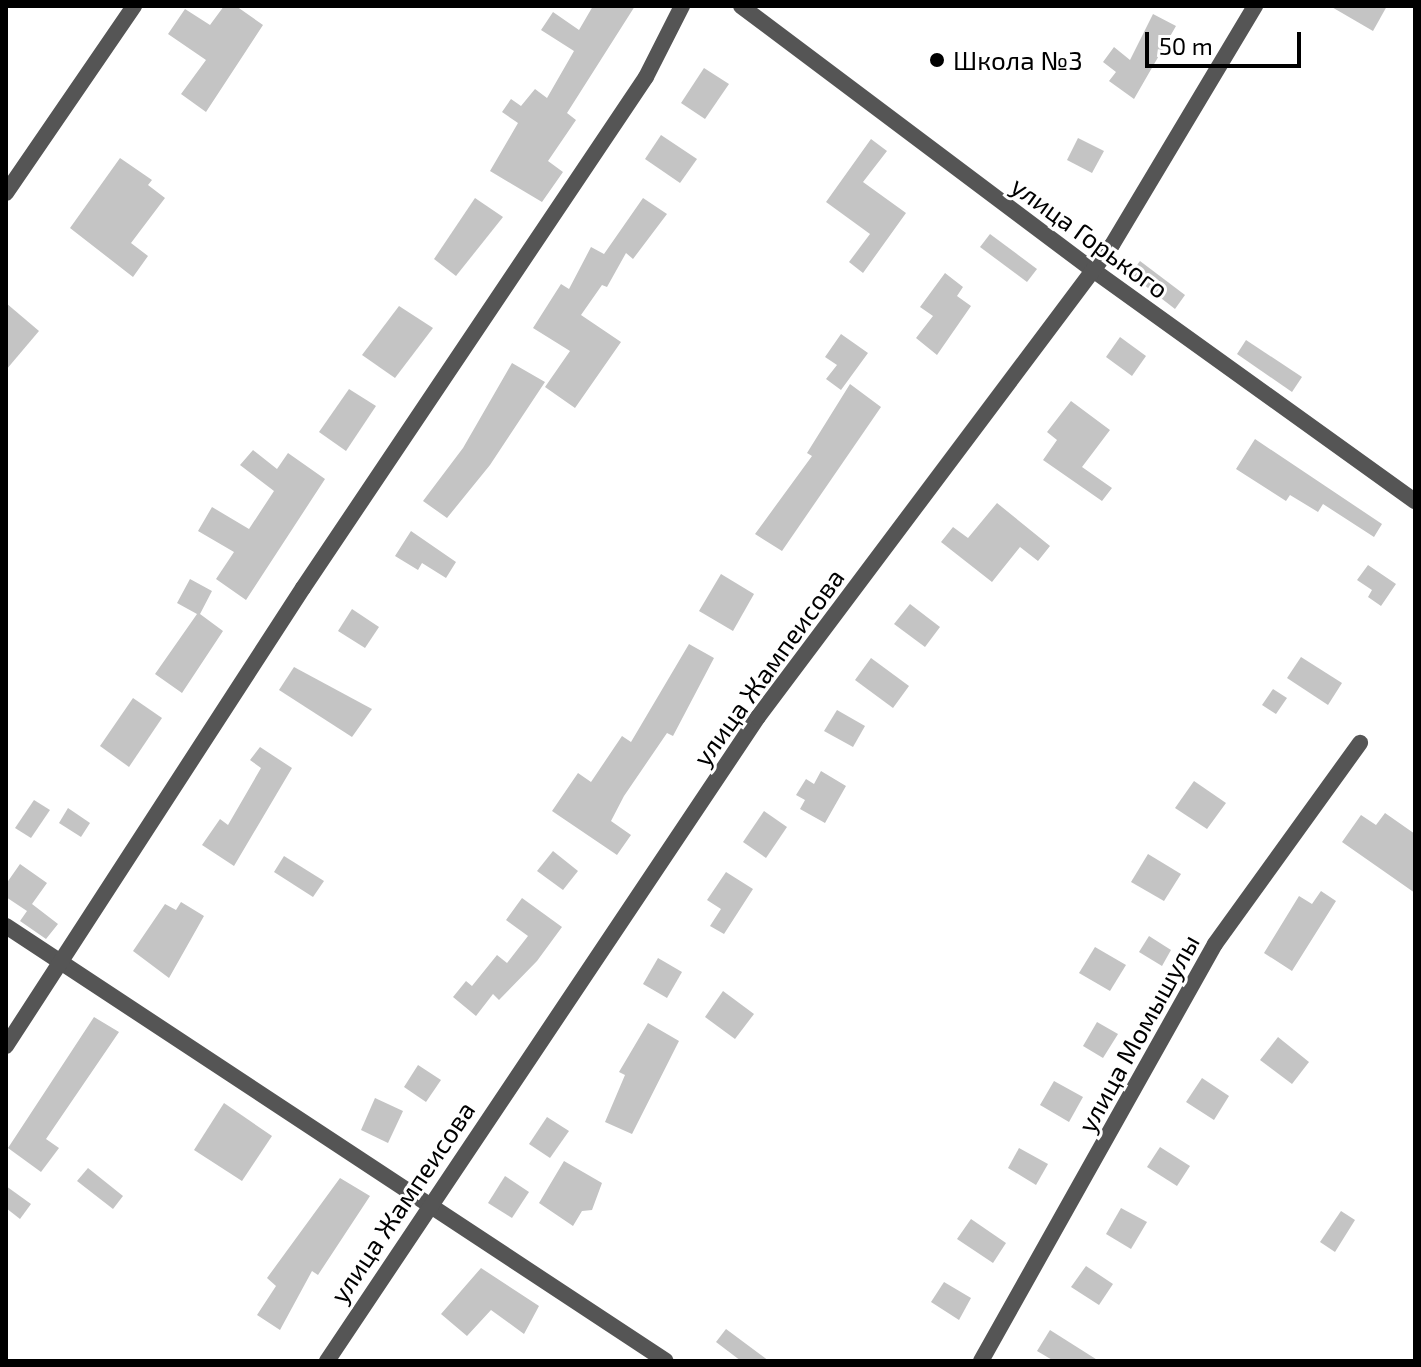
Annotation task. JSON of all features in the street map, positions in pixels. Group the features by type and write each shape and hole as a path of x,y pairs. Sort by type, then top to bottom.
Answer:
{"street":[{"path":"6,193 134,6"},
{"path":"6,1046 312,575 646,77 682,6"},
{"name":"улица Горького","path":"741,6 1093,270 1415,501"},
{"name":"улица Жампеисова","path":"327,1361 427,1206 758,717 1093,270 1255,6"},
{"name":"улица Момышулы","path":"981,1361 1215,944 1360,743"},
{"path":"6,926 666,1361"}],"building":[{"path":"224,6 236,6 263,25 206,112 181,94 206,60 168,34 185,9 210,25"},
{"path":"593,6 635,6 567,113 576,120 548,161 563,172 542,202 490,171 518,123 502,112 511,99 521,106 535,89 547,98 574,51 541,30 553,12 579,30"},
{"path":"1330,6 1387,6 1373,31"},
{"path":"1153,14 1176,26 1134,99 1109,81 1116,72 1103,62 1114,47 1130,60"},
{"path":"704,68 729,84 705,119 681,103"},
{"path":"661,135 697,159 680,183 645,159"},
{"path":"1078,138 1104,151 1092,173 1067,160"},
{"path":"871,139 887,151 863,182 906,213 863,273 849,262 870,234 826,202"},
{"path":"120,158 152,180 148,185 165,198 131,243 148,256 133,277 70,228"},
{"path":"475,198 503,217 456,276 434,259"},
{"path":"643,198 667,214 633,259 626,253 607,287 602,285 581,315 621,342 575,408 545,387 570,351 533,328 561,284 569,289 591,247 604,254"},
{"path":"990,234 1037,269 1027,282 980,247"},
{"path":"1140,261 1185,295 1175,309 1130,274"},
{"path":"945,273 963,287 957,296 971,306 937,355 916,338 933,316 920,307"},
{"path":"6,303 39,331 6,370"},
{"path":"399,306 433,328 395,378 362,355"},
{"path":"841,334 868,353 841,390 826,379 837,365 825,357"},
{"path":"1120,337 1146,356 1132,376 1106,357"},
{"path":"1246,340 1302,377 1292,392 1237,354"},
{"path":"512,363 545,382 490,465 447,518 423,501 463,448"},
{"path":"850,384 881,407 782,551 755,534 812,456 807,453"},
{"path":"349,389 376,406 346,451 319,432"},
{"path":"1071,401 1110,430 1082,467 1112,488 1102,501 1043,460 1057,440 1047,432"},
{"path":"1255,439 1382,524 1374,537 1323,504 1318,512 1290,495 1286,501 1236,469"},
{"path":"253,450 277,469 288,453 325,479 246,600 216,579 234,552 198,531 212,507 249,529 274,491 240,465"},
{"path":"997,503 1050,546 1038,561 1020,547 992,582 941,542 953,527 968,538"},
{"path":"411,531 456,562 446,578 422,563 418,570 395,556"},
{"path":"1368,565 1396,584 1381,606 1368,597 1372,590 1357,580"},
{"path":"721,574 754,594 733,631 699,611"},
{"path":"190,579 212,591 200,614 223,631 182,693 155,674 197,614 177,603"},
{"path":"910,604 940,627 925,647 894,624"},
{"path":"352,609 379,627 365,648 338,631"},
{"path":"689,644 714,658 673,736 667,733 624,796 611,821 631,835 617,855 552,811 578,773 591,782 622,736 631,742"},
{"path":"1301,657 1342,683 1328,705 1287,678"},
{"path":"871,658 909,686 893,708 855,680"},
{"path":"294,667 372,709 352,737 279,690"},
{"path":"1273,689 1287,698 1276,714 1262,705"},
{"path":"133,698 162,718 129,767 100,746"},
{"path":"837,710 865,726 853,747 824,731"},
{"path":"260,747 292,768 234,866 202,845 220,819 228,825 261,768 250,760"},
{"path":"821,771 846,786 825,823 800,809 805,800 796,795 806,779 814,784"},
{"path":"1194,781 1226,803 1207,829 1175,808"},
{"path":"34,800 50,810 31,838 15,828"},
{"path":"68,808 90,823 81,837 59,823"},
{"path":"764,811 787,827 766,858 743,842"},
{"path":"1385,813 1415,834 1415,893 1342,842 1361,815 1376,825"},
{"path":"553,851 578,871 563,890 537,871"},
{"path":"1148,854 1181,874 1164,901 1131,882"},
{"path":"284,856 324,881 313,897 274,872"},
{"path":"20,864 47,883 32,904 58,924 46,939 20,921 27,911 6,897 6,884"},
{"path":"726,872 753,889 724,934 710,926 721,909 707,900"},
{"path":"1321,891 1336,901 1292,971 1264,953 1299,896 1312,904"},
{"path":"522,898 562,927 537,961 499,1000 493,994 476,1016 453,997 466,981 472,986 497,955 507,963 528,936 506,920"},
{"path":"181,902 204,916 169,978 133,951 165,904 176,910"},
{"path":"1149,936 1171,950 1162,966 1139,952"},
{"path":"1095,947 1126,965 1110,991 1079,973"},
{"path":"658,958 682,972 667,998 643,984"},
{"path":"723,991 754,1014 735,1039 705,1017"},
{"path":"94,1017 119,1032 46,1139 59,1148 41,1172 8,1148"},
{"path":"1097,1022 1118,1034 1103,1058 1083,1046"},
{"path":"648,1023 679,1041 632,1134 605,1122 625,1075 619,1072"},
{"path":"1278,1037 1309,1062 1292,1084 1260,1060"},
{"path":"418,1065 441,1080 426,1102 404,1087"},
{"path":"1202,1078 1229,1096 1214,1120 1186,1102"},
{"path":"1054,1081 1083,1097 1069,1122 1040,1105"},
{"path":"375,1098 403,1111 388,1143 361,1130"},
{"path":"224,1103 272,1136 242,1181 194,1150"},
{"path":"547,1117 569,1131 550,1158 529,1144"},
{"path":"1160,1147 1190,1166 1177,1186 1147,1167"},
{"path":"1019,1148 1048,1164 1036,1185 1008,1168"},
{"path":"564,1161 602,1183 592,1210 582,1211 573,1226 539,1203"},
{"path":"88,1168 123,1196 113,1209 77,1181"},
{"path":"505,1176 529,1192 512,1218 488,1203"},
{"path":"340,1178 370,1196 318,1275 312,1271 280,1330 257,1315 276,1286 267,1278"},
{"path":"6,1186 31,1204 20,1219 6,1208"},
{"path":"1121,1208 1147,1222 1131,1249 1106,1234"},
{"path":"1341,1211 1355,1220 1335,1252 1320,1242"},
{"path":"971,1219 1006,1243 993,1263 957,1239"},
{"path":"1086,1266 1113,1284 1099,1305 1071,1287"},
{"path":"481,1268 539,1306 524,1334 491,1310 467,1336 441,1314"},
{"path":"944,1282 971,1298 959,1320 931,1302"},
{"path":"726,1329 769,1361 741,1361 716,1342"},
{"path":"1050,1330 1099,1361 1054,1361 1037,1351"}],"place":[{"name":"Школа №3","path":"937,60"}]}
